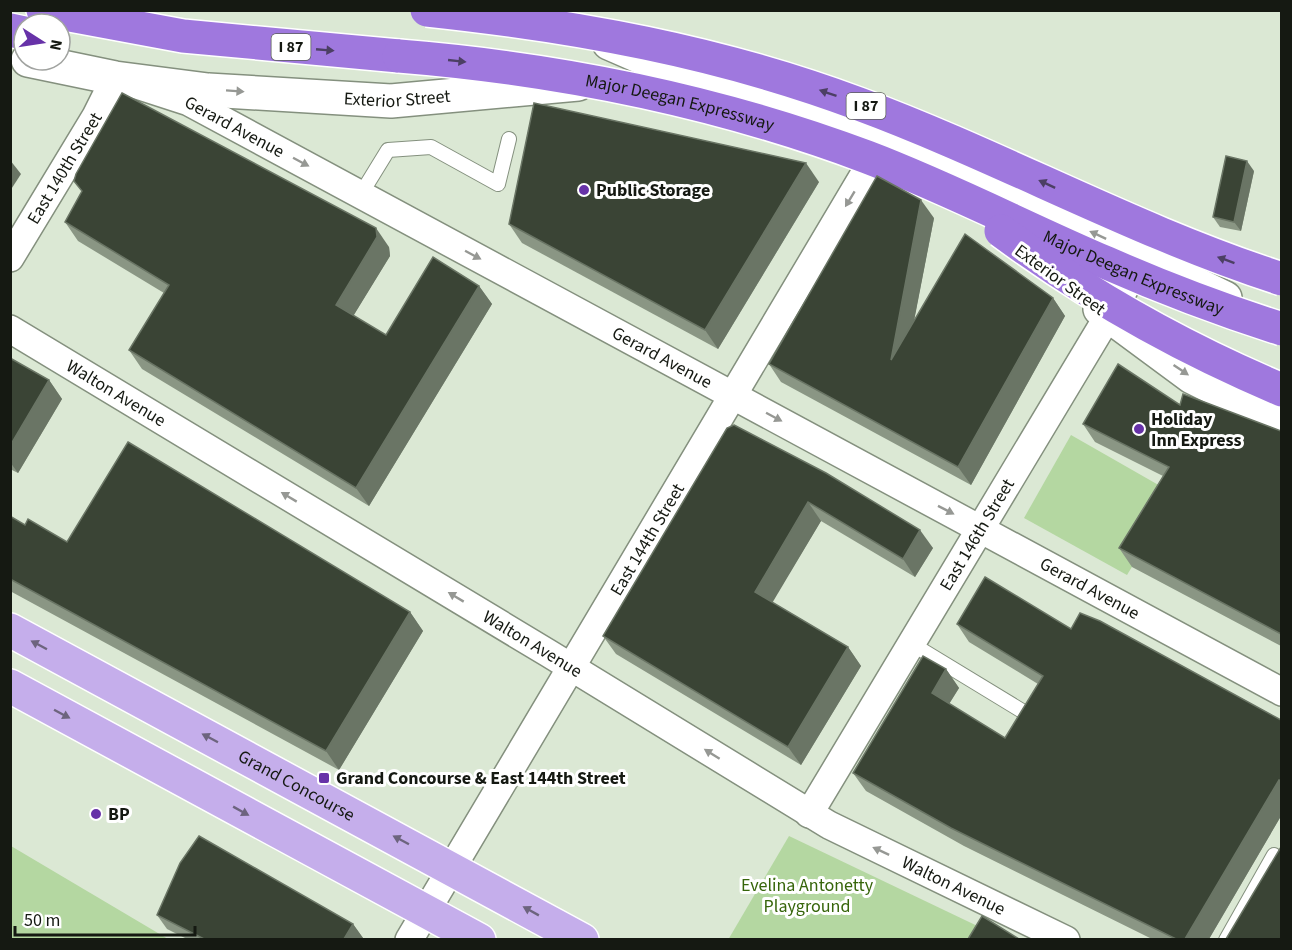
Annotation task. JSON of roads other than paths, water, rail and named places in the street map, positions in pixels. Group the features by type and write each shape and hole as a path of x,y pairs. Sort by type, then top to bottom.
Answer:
{"highway":[{"name":"Major Deegan Expressway","path":"44,10 183,36 534,70 661,93 747,116 821,140 946,191 1148,280 1281,329"},
{"name":"I 87","path":"427,10 511,19 595,32 689,51 774,75 899,119 1149,230 1281,279"},
{"path":"72,39 183,36"},
{"path":"946,191 1061,274 1169,337 1281,390"}],"main road":[{"name":"Exterior Street","path":"532,10 678,73 760,95 847,123 883,144 1192,378 1281,422"},
{"path":"588,83 598,77 602,69 601,47 594,37"},
{"name":"Gerard Avenue","path":"72,69 115,78"},
{"name":"Exterior Street","path":"115,78 208,90 391,101 678,73"},
{"name":"Exterior Street","path":"883,144 1144,256 1281,329"},
{"name":"Grand Concourse","path":"10,630 582,939"},
{"path":"10,686 478,939"}],"street":[{"name":"Gerard Avenue","path":"115,78 189,102 982,528 1281,692"},
{"name":"East 140th Street","path":"10,258 96,116 115,78"},
{"name":"East 144th Street","path":"409,939 573,668 732,395 883,144"},
{"name":"East 146th Street","path":"809,814 1144,256"},
{"name":"Walton Avenue","path":"10,329 573,668 809,814 850,836 1066,939"}],"lane":[{"path":"361,194 388,150 431,147 498,184 509,139"},
{"path":"912,644 1032,717"},
{"path":"1226,939 1274,855"}],"place":[{"name":"Public Storage","path":"584,190"},
{"name":"Holiday Inn Express","path":"1139,429"},
{"name":"Grand Concourse & East 144th Street","path":"324,778"},
{"name":"BP","path":"96,814"}],"park label":[{"name":"Evelina Antonetty Playground","path":"807,895"}]}
